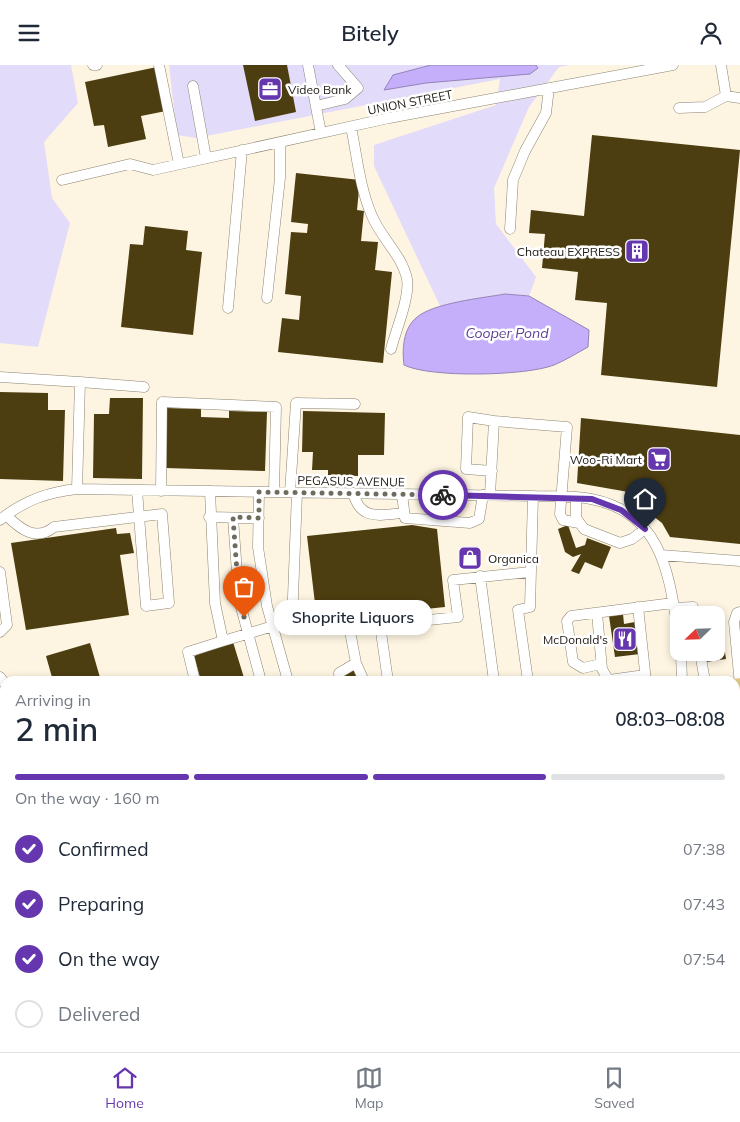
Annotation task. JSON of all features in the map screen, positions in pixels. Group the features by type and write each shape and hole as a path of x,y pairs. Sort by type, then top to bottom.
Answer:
{"street":[{"path":"159,65 179,164"},
{"path":"308,65 321,133"},
{"path":"316,105 345,99 358,88 338,65"},
{"name":"UNION STREET","path":"62,180 130,165 153,170 321,133 673,65"},
{"path":"721,65 726,97"},
{"path":"193,86 206,158"},
{"path":"510,229 513,180 525,151 546,113 549,88"},
{"path":"679,108 705,107 726,97 740,98"},
{"path":"351,127 372,217 400,263 407,280 407,301 402,309 391,349"},
{"path":"267,298 280,178 280,142"},
{"path":"228,308 242,151"},
{"path":"0,377 144,387"},
{"path":"77,489 80,382"},
{"path":"161,491 162,402 276,407 274,492"},
{"path":"292,623 296,403 355,403"},
{"path":"492,471 466,469 468,417 567,427 561,518 568,522 579,523"},
{"path":"402,494 405,519 470,523 479,519 492,471 494,421"},
{"name":"PEGASUS AVENUE","path":"3,518 27,502 41,496 77,489 486,495 592,499 614,507 633,518 645,529 661,555 670,579 674,605"},
{"path":"3,518 37,535 46,533 54,527 139,516 162,515 168,603 146,606 139,516 137,490"},
{"path":"210,491 209,517 214,603 223,641"},
{"path":"259,492 258,547 272,627 287,676"},
{"path":"353,493 356,505 365,513 381,515 403,513"},
{"path":"527,676 518,610 530,607 533,496"},
{"path":"576,497 579,523 584,529 620,543 632,539 645,529"},
{"path":"209,517 259,518"},
{"path":"233,517 239,600 260,676"},
{"path":"661,555 740,561"},
{"path":"0,572 6,625 0,632"},
{"path":"194,676 188,652 223,641 272,627 319,619 342,626 349,626 380,625 458,617 454,580 530,572"},
{"path":"480,576 493,676"},
{"path":"601,664 582,668 573,662 568,621 572,616 638,607 684,606"},
{"path":"638,607 645,676"},
{"path":"739,676 734,622 737,613 740,612"},
{"path":"597,613 601,664 607,676"},
{"path":"380,625 387,676"},
{"path":"349,626 356,663 362,676"},
{"path":"681,661 682,676"},
{"path":"701,661 704,676"},
{"path":"339,676 339,673 356,663"}],"shaded area":[{"path":"0,65 71,65 78,103 44,142 52,198 70,223 38,347 0,343"},
{"path":"169,65 570,65 559,67 529,107 494,188 496,224 536,277 529,296 505,294 440,306 374,166 374,145 496,105 500,79 196,138 177,135"}],"water":[{"path":"431,65 536,65 538,68 530,74 426,83 384,90 393,75"},
{"name":"Cooper Pond","path":"505,294 529,296 589,330 588,347 554,365 541,369 522,371 456,374 434,372 404,365 403,346 406,334 416,318 434,308 445,305"}],"building":[{"name":"Video Bank","path":"243,65 287,65 296,112 255,121"},
{"path":"157,67 166,111 141,116 146,139 108,147 104,125 94,126 85,82"},
{"name":"Chateau EXPRESS","path":"592,135 740,150 717,387 601,375 607,303 575,300 578,272 542,268 545,234 529,233 531,210 584,216"},
{"path":"296,173 360,180 357,210 364,211 361,241 378,242 375,270 392,272 383,363 278,352 282,318 299,320 301,296 285,294 291,232 307,233 308,224 291,222"},
{"path":"145,226 188,231 186,250 202,252 193,335 121,327 130,244 143,245"},
{"path":"0,392 48,393 48,410 65,410 63,481 0,479"},
{"path":"110,398 143,398 142,479 93,478 94,414 109,414"},
{"path":"166,408 201,409 201,417 229,418 229,411 267,412 265,471 165,468"},
{"path":"303,411 385,413 384,455 358,455 358,476 328,475 328,470 312,470 313,452 302,452"},
{"name":"Woo-Ri Mart","path":"581,418 740,435 740,544 670,537 662,523 639,505 640,494 577,483"},
{"path":"412,525 437,529 445,607 339,618 325,611 316,612 307,536"},
{"path":"568,525 576,548 585,545 587,538 611,547 602,569 585,562 579,574 571,571 581,554 573,557 565,552 558,529"},
{"path":"116,528 117,534 130,533 134,553 120,555 129,615 26,630 11,543"},
{"name":"McDonald's","path":"623,614 624,624 635,622 640,654 615,657 609,616"},
{"path":"233,642 243,676 200,676 194,656"},
{"path":"90,643 100,676 52,676 46,656"},
{"path":"357,668 359,676 343,676 342,673"}],"way so far":[{"path":"244,617 239,600 233,517 259,518 259,492 443,495"}],"place":[{"name":"Video Bank","path":"270,89"},
{"name":"Chateau EXPRESS","path":"637,251"},
{"name":"Woo-Ri Mart","path":"659,459"},
{"name":"Organica","path":"470,558"},
{"name":"Shoprite Liquors","path":"244,617"},
{"name":"McDonald's","path":"625,639"}],"route":[{"path":"443,495 578,497 592,499 621,510 645,529"}]}
